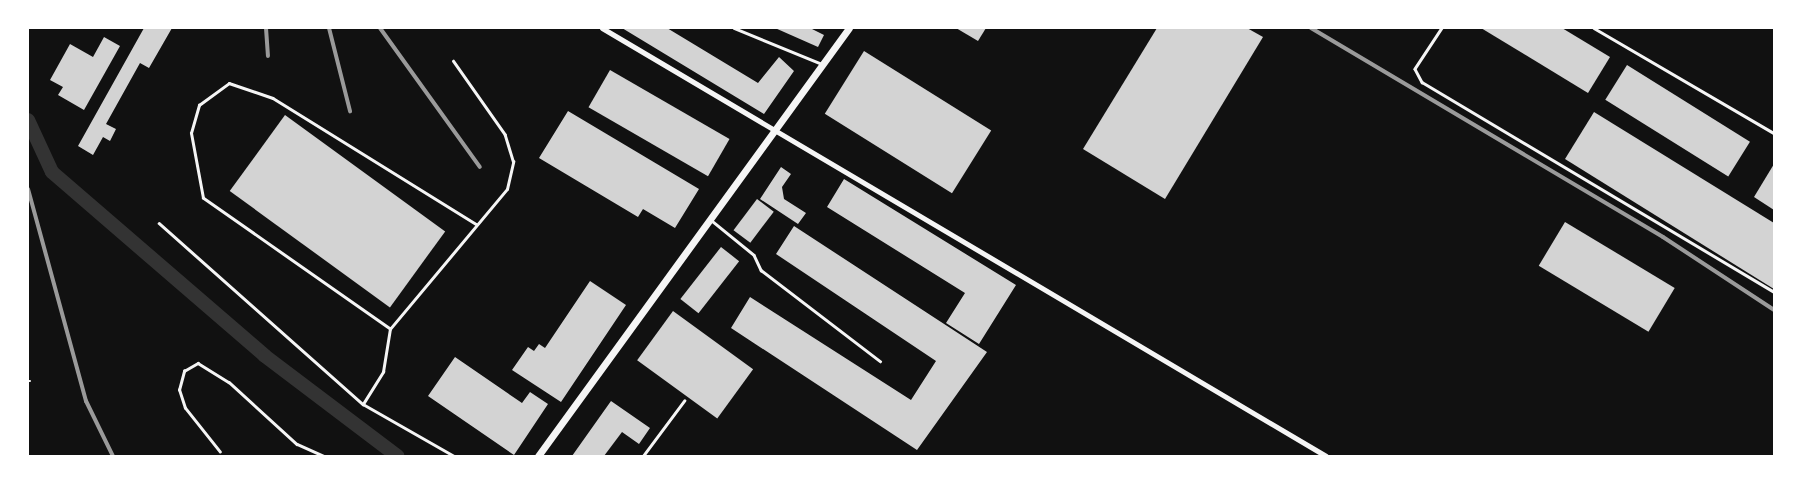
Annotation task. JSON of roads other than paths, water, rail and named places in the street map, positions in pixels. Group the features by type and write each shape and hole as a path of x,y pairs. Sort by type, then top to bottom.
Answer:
{"street":[{"path":"602,28 1326,456"},
{"path":"538,456 849,28"}],"lane":[{"path":"734,28 822,64"},
{"path":"1442,28 1415,69 1422,82 1774,292"},
{"path":"1594,28 1774,133"},
{"path":"364,404 383,372 390,329 507,189 514,162 505,135 453,61"},
{"path":"390,329 203,198 190,133 199,105 229,83 273,98 476,224"},
{"path":"710,219 754,255 762,270 880,361"},
{"path":"159,223 364,404 454,456"},
{"path":"220,452 185,408 179,390 184,370 198,363 229,382 297,444 324,456"},
{"path":"643,456 684,401"}],"waterway":[{"path":"28,120 52,172 265,356 397,456"}],"railway":[{"path":"266,28 268,56"},
{"path":"329,28 350,111"},
{"path":"380,28 480,167"},
{"path":"1311,28 1663,237 1774,310"},
{"path":"28,189 86,401 113,456"}]}
